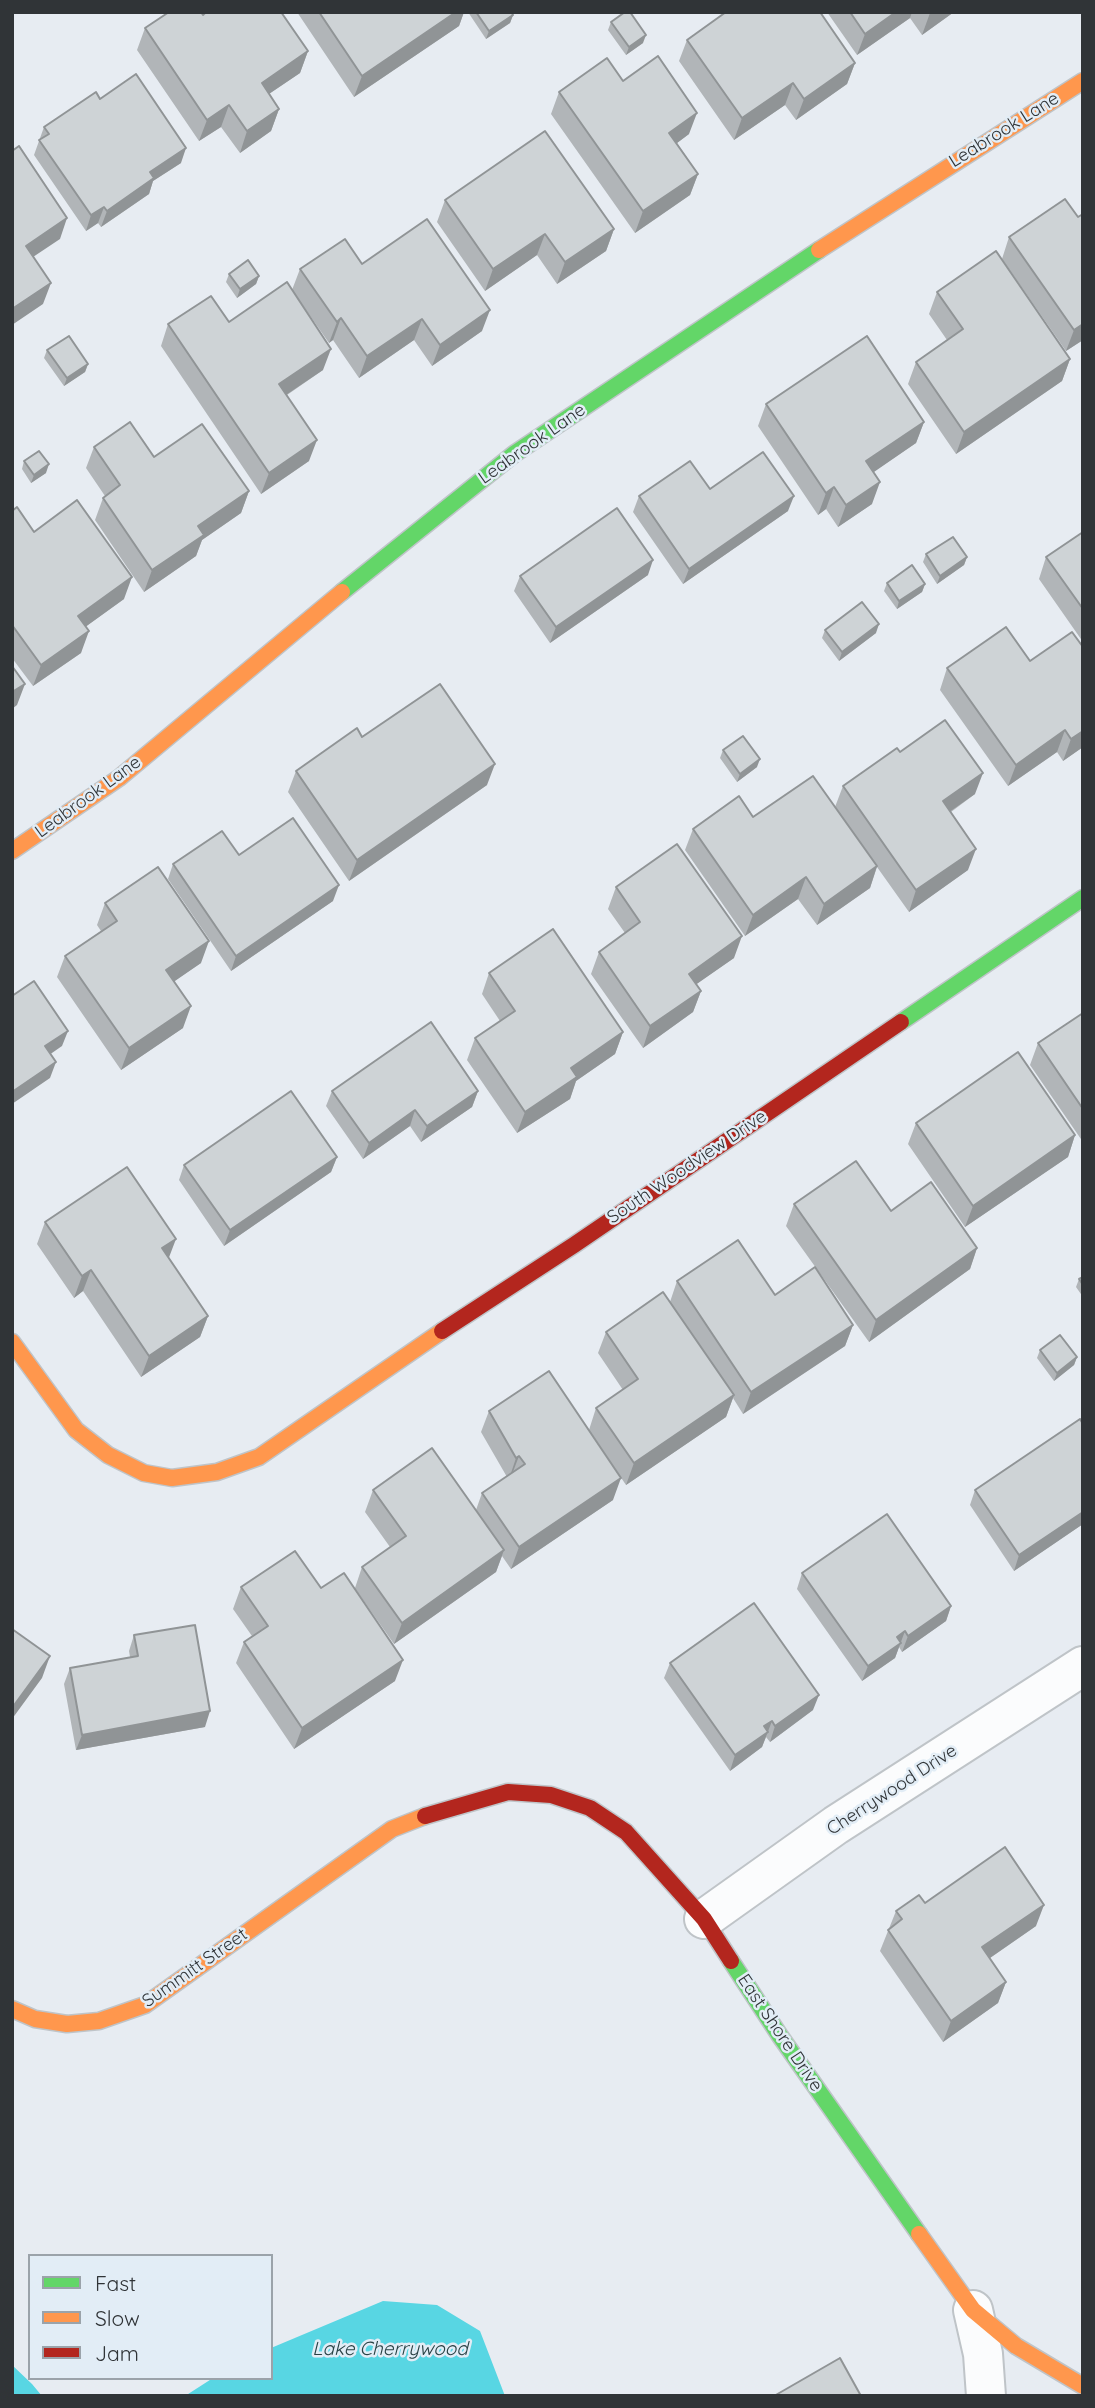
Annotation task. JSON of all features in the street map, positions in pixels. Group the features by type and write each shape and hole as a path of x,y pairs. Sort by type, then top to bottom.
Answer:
{"street":[{"name":"Leabrook Lane","path":"12,851 119,778 413,531 514,454 905,192 1083,81"},
{"name":"South Woodview Drive","path":"12,1342 76,1430 108,1455 144,1473 173,1478 217,1472 260,1457 403,1356 574,1245 1083,898"},
{"name":"Cherrywood Drive","path":"704,1919 836,1825 1083,1666"},
{"name":"East Shore Drive","path":"256,1926 392,1829 508,1792 551,1795 590,1808 626,1832 704,1919 780,2036 973,2310 1016,2346 1083,2386"},
{"name":"Summitt Street","path":"12,2009 35,2019 67,2024 99,2021 145,2005 256,1926"},
{"name":"East Shore Drive","path":"973,2310 983,2354 986,2396"}],"water":[{"name":"Lake Cherrywood","path":"383,2301 437,2305 480,2331 505,2396 185,2396 210,2380 273,2380 273,2347"},
{"path":"12,2365 32,2384 42,2396 12,2396"}],"building":[{"path":"169,12 201,12 203,15 206,12 281,12 308,51 262,83 279,109 247,131 229,105 207,120 145,28"},
{"path":"319,12 456,12 362,76"},
{"path":"476,12 511,12 513,15 489,31"},
{"path":"625,12 630,12 646,35 629,47 611,22"},
{"path":"726,12 820,12 855,63 804,99 793,83 742,118 687,40"},
{"path":"850,12 896,12 865,34"},
{"path":"658,56 697,113 669,133 698,174 643,211 559,92 607,58 623,81"},
{"path":"136,74 186,148 150,172 154,178 107,211 104,207 91,215 39,140 49,134 44,127 96,92 100,99"},
{"path":"545,131 614,229 565,262 545,234 493,269 445,200"},
{"path":"19,146 67,218 26,246 51,283 12,309 12,151"},
{"path":"1065,199 1078,217 1083,214 1083,324 1074,330 1009,237"},
{"path":"427,219 490,310 440,345 422,319 367,356 341,318 337,322 300,269 345,239 362,264"},
{"path":"996,251 1070,359 964,432 916,362 963,329 937,292"},
{"path":"248,260 259,276 240,289 229,274"},
{"path":"287,282 331,349 279,384 317,440 269,473 168,324 211,296 229,322"},
{"path":"69,336 88,364 67,378 47,350"},
{"path":"867,336 924,422 866,461 880,482 846,505 834,487 826,493 766,404"},
{"path":"130,422 154,457 202,424 249,491 198,526 204,535 152,570 103,498 120,485 94,447"},
{"path":"39,451 49,464 34,475 24,461"},
{"path":"763,452 794,496 689,569 639,496 690,461 710,489"},
{"path":"77,500 132,577 78,616 89,631 41,665 12,625 12,511 17,507 34,532"},
{"path":"617,508 653,560 556,627 520,576"},
{"path":"1083,532 1083,609 1046,557"},
{"path":"953,537 967,557 940,576 926,554"},
{"path":"912,565 925,584 899,601 887,583"},
{"path":"862,602 879,624 842,652 825,630"},
{"path":"1006,627 1030,661 1072,632 1083,647 1083,731 1071,739 1065,730 1016,765 947,668"},
{"path":"12,666 25,684 12,692"},
{"path":"440,684 495,764 357,860 296,771 357,728 362,737"},
{"path":"945,720 983,773 943,801 976,849 916,890 843,786 897,748 900,752"},
{"path":"743,736 760,759 740,774 723,750"},
{"path":"813,776 877,866 824,904 806,877 753,915 693,829 739,796 753,817"},
{"path":"293,818 339,885 236,956 173,864 222,831 239,855"},
{"path":"677,844 742,936 689,974 701,991 650,1026 599,952 640,922 616,887"},
{"path":"158,867 209,941 166,970 191,1006 129,1048 65,956 117,921 105,903"},
{"path":"553,929 623,1032 571,1068 577,1077 525,1112 475,1038 515,1011 489,973"},
{"path":"34,981 68,1031 45,1046 56,1062 12,1092 12,996"},
{"path":"1083,1013 1083,1109 1038,1043"},
{"path":"431,1022 478,1091 427,1126 415,1110 369,1143 332,1091"},
{"path":"1018,1052 1075,1135 973,1206 916,1123"},
{"path":"291,1091 337,1157 230,1230 184,1165"},
{"path":"856,1161 891,1211 931,1182 977,1248 876,1320 794,1204"},
{"path":"127,1167 176,1239 162,1248 208,1316 149,1356 91,1270 82,1276 45,1222"},
{"path":"738,1240 775,1295 815,1267 853,1325 751,1392 677,1281"},
{"path":"663,1292 734,1395 634,1463 596,1408 638,1379 606,1332"},
{"path":"1060,1335 1077,1357 1057,1373 1040,1350"},
{"path":"549,1371 621,1478 519,1547 482,1493 525,1464 519,1456 516,1458 489,1411"},
{"path":"1080,1419 1083,1424 1083,1512 1019,1555 975,1490"},
{"path":"432,1448 504,1550 402,1623 362,1567 406,1536 373,1490"},
{"path":"887,1514 951,1606 908,1636 905,1631 897,1637 901,1643 868,1666 802,1573"},
{"path":"295,1551 321,1588 344,1573 403,1660 302,1728 244,1642 268,1626 241,1587"},
{"path":"754,1603 819,1695 775,1726 772,1721 764,1726 768,1732 735,1755 670,1663"},
{"path":"195,1625 210,1711 82,1735 70,1668 138,1656 134,1635"},
{"path":"12,1629 50,1656 12,1708"},
{"path":"1005,1847 1044,1905 982,1947 1006,1982 951,2021 888,1930 902,1919 896,1911 919,1895 925,1903"},
{"path":"840,2358 861,2396 774,2396"}],"traffic: fast":[{"path":"342,592 514,454 819,250"},
{"path":"901,1022 1083,898"},
{"path":"731,1961 780,2036 919,2234"}],"traffic: slow":[{"path":"819,250 1083,81"},
{"path":"12,851 119,778 342,592"},
{"path":"12,1342 76,1430 108,1455 144,1473 172,1478 217,1472 259,1457 442,1331"},
{"path":"12,2009 35,2019 67,2024 99,2021 145,2005 392,1829 425,1816"},
{"path":"919,2234 973,2310 1016,2346 1083,2386"}],"traffic: jam":[{"path":"442,1331 574,1245 901,1022"},
{"path":"425,1816 508,1792 551,1795 590,1808 626,1832 704,1919 731,1961"}]}
